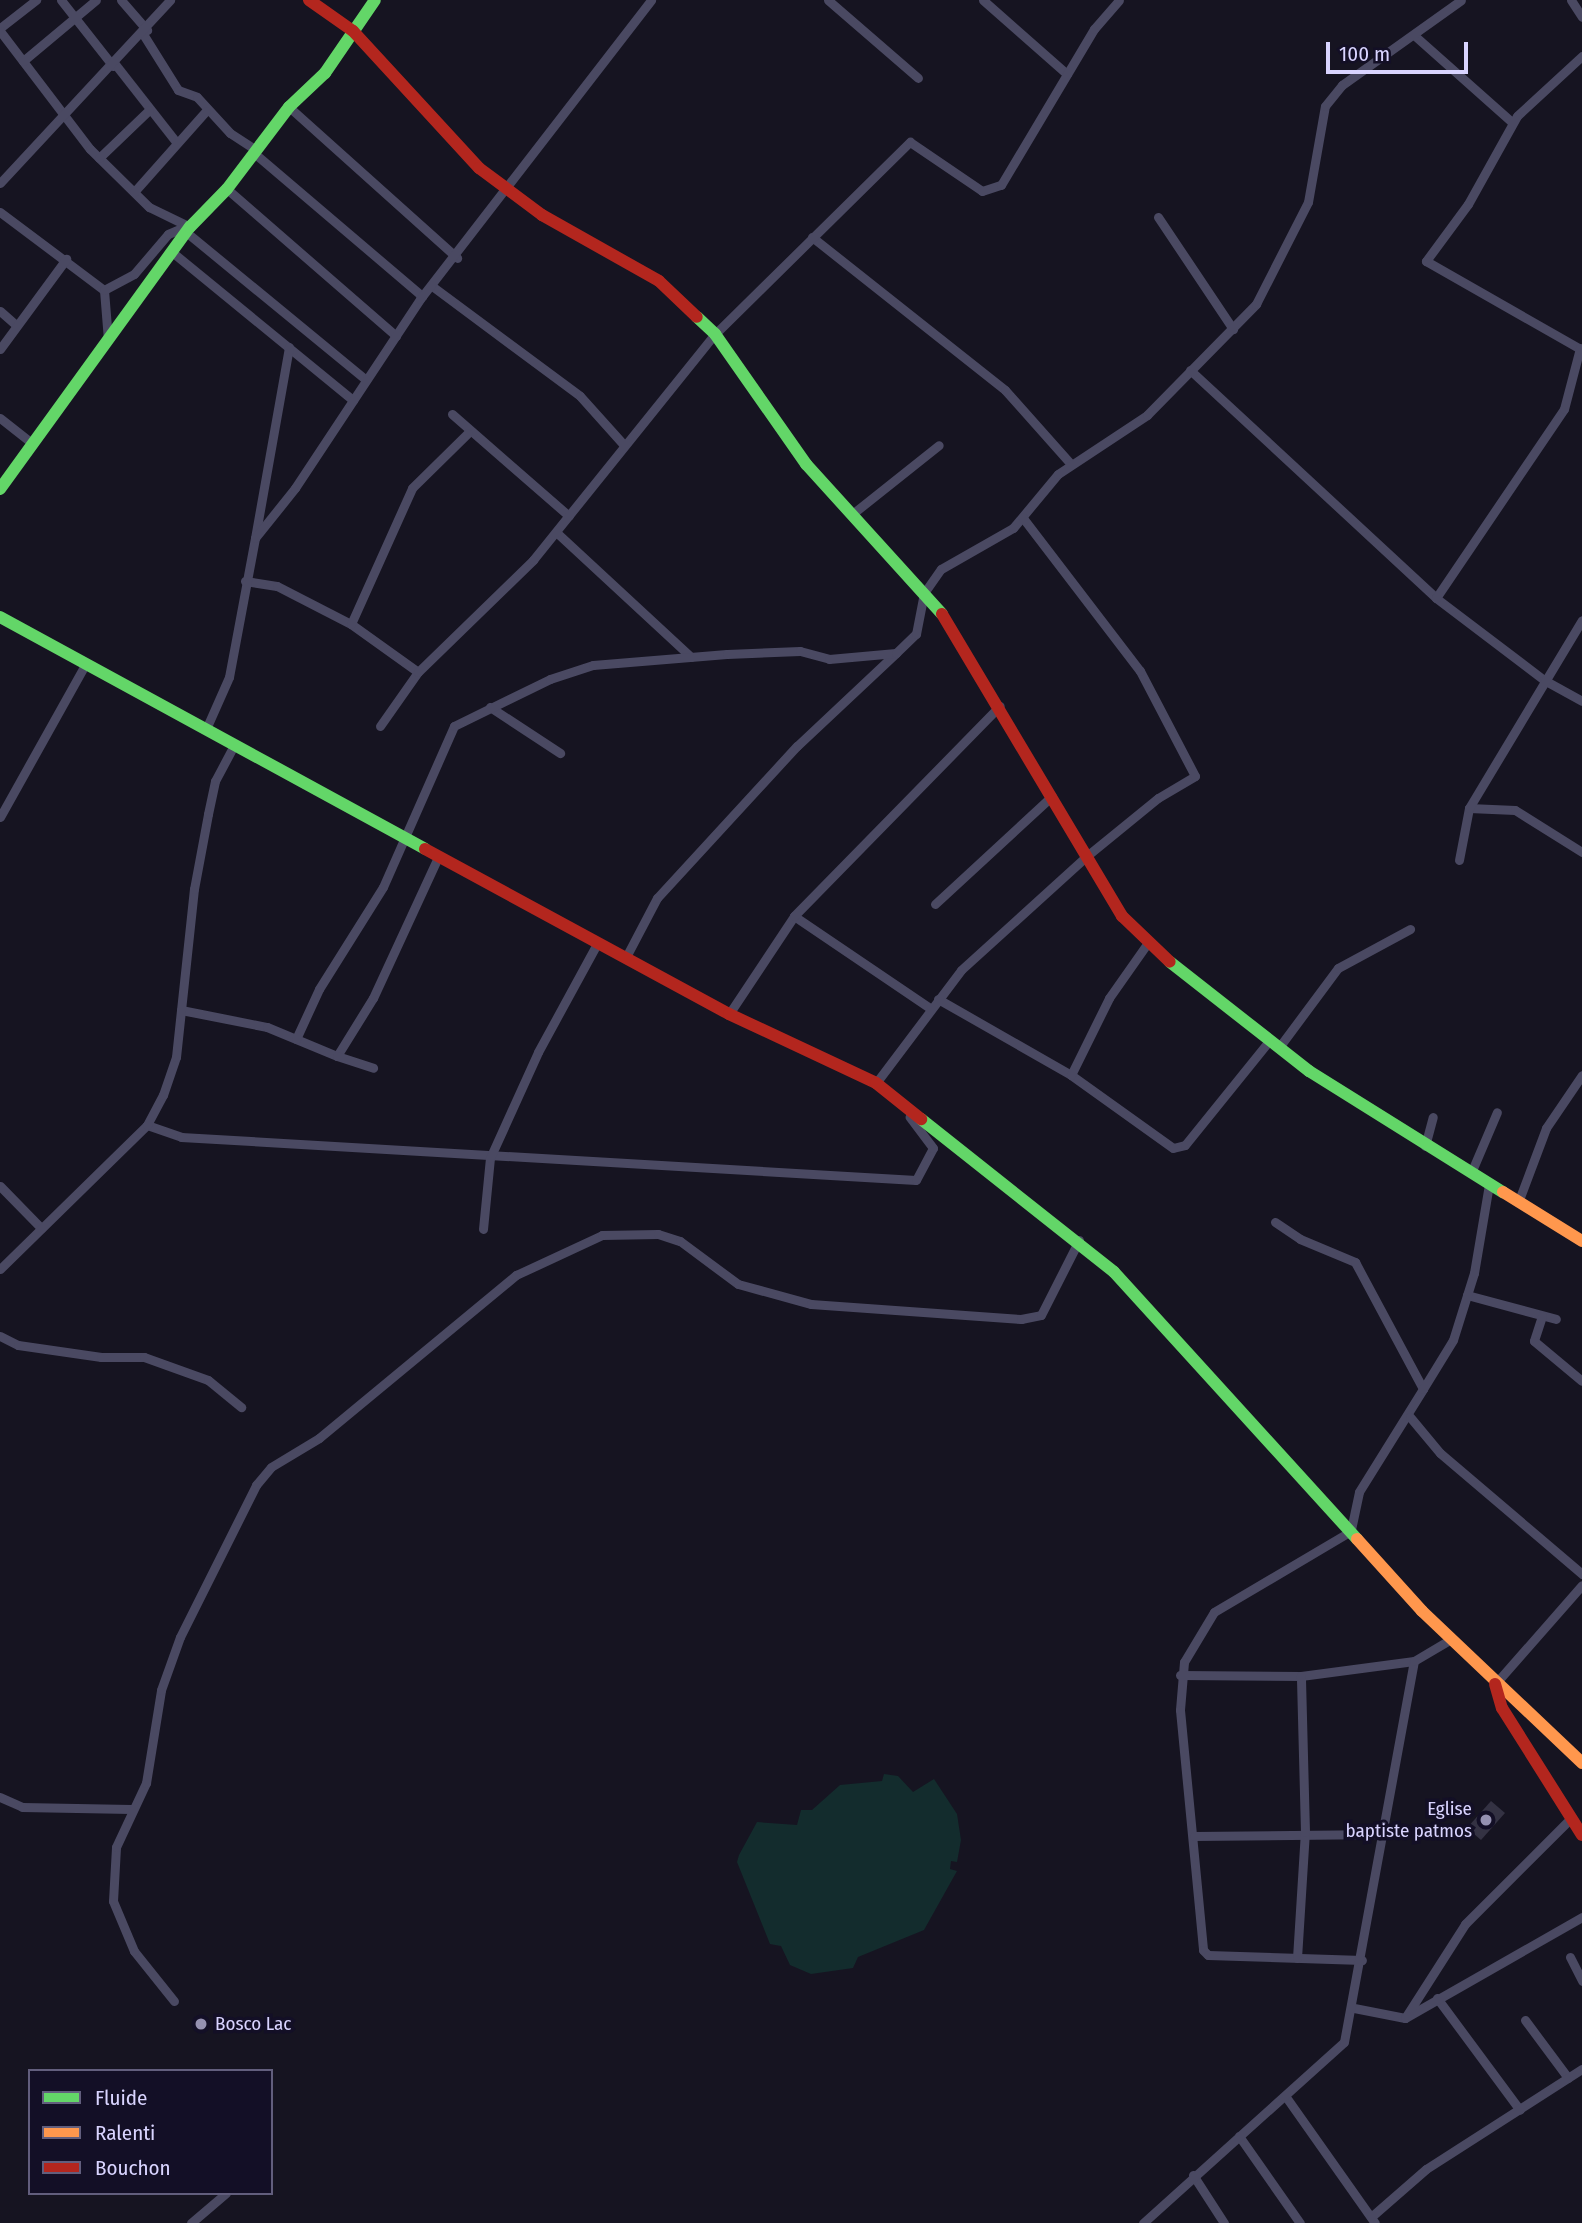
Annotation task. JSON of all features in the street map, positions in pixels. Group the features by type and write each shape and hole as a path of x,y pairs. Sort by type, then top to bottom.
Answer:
{"main road":[{"path":"309,0 354,30 423,111 505,188 659,281 715,334 785,436 851,515 924,593 1000,706 1122,916 1147,944 1309,1071 1425,1146 1519,1200 1582,1241"},
{"path":"0,489 188,228 227,189 289,107 325,73 375,0"},
{"path":"0,617 729,1014 876,1083 905,1110 1079,1240 1164,1323 1451,1639 1495,1684 1582,1763"},
{"path":"1495,1684 1502,1708 1577,1813 1582,1835"}],"street":[{"path":"36,0 0,29 63,117 99,158 149,207 188,228 366,380"},
{"path":"61,0 177,143"},
{"path":"23,61 96,0"},
{"path":"121,0 145,32 178,90 197,97 206,111 256,151 422,296"},
{"path":"0,183 145,32 170,0"},
{"path":"255,538 353,400 422,296 457,258 505,188 651,0"},
{"path":"828,0 918,78"},
{"path":"983,0 1067,74"},
{"path":"380,726 418,672 556,532 715,334 910,142 982,191 1001,185 1067,74 1119,0"},
{"path":"626,957 657,898 797,746 916,634 924,593 941,569 1023,518 1071,464 1147,415 1233,329 1260,297 1308,202 1325,106 1342,85 1415,36 1461,0"},
{"path":"1571,0 1582,17"},
{"path":"1415,36 1512,122"},
{"path":"1436,598 1564,409 1581,349 1426,261 1468,204 1512,122 1582,56"},
{"path":"289,107 457,258"},
{"path":"99,158 149,110"},
{"path":"134,192 206,111"},
{"path":"227,189 396,336"},
{"path":"0,212 104,290 108,340"},
{"path":"1157,217 1233,329"},
{"path":"104,290 134,274 168,234 188,228"},
{"path":"812,237 1005,390 1071,464"},
{"path":"172,252 353,400"},
{"path":"0,349 66,259"},
{"path":"432,286 580,396 624,445"},
{"path":"0,312 16,325"},
{"path":"206,729 229,677 289,347"},
{"path":"1190,370 1436,598 1544,680 1582,701"},
{"path":"452,414 468,433 569,516"},
{"path":"0,418 33,444"},
{"path":"351,624 412,488 468,433"},
{"path":"851,515 939,445"},
{"path":"876,1083 961,970 1088,855 1158,798 1192,781 1195,768 1140,671 1023,518"},
{"path":"556,532 691,657"},
{"path":"245,581 277,586 351,624 418,672"},
{"path":"1460,860 1469,808 1582,620"},
{"path":"296,1039 319,989 383,887 402,836 454,726 490,706 593,665 800,652 829,659 896,653"},
{"path":"0,817 86,663"},
{"path":"490,706 559,753"},
{"path":"729,1014 794,916 1000,706"},
{"path":"0,1269 147,1125 171,1075 208,814 215,781 234,746"},
{"path":"935,904 1052,796"},
{"path":"1469,808 1515,810 1582,852"},
{"path":"337,1056 373,998 439,855"},
{"path":"794,916 930,1008"},
{"path":"937,999 1071,1075 1180,1148 1275,1043 1338,968 1410,929"},
{"path":"483,1229 490,1157 538,1052 598,942"},
{"path":"1071,1075 1109,998 1147,944"},
{"path":"181,1010 267,1027 373,1068"},
{"path":"1519,1200 1546,1128 1582,1075"},
{"path":"147,1125 181,1137 916,1180 933,1148 905,1110"},
{"path":"1471,1173 1497,1112"},
{"path":"1425,1146 1433,1117"},
{"path":"1362,1960 1205,1954 1180,1675 1214,1612 1351,1531 1359,1492 1410,1417 1423,1389 1453,1340 1467,1295 1489,1184"},
{"path":"0,1186 41,1228"},
{"path":"1275,1222 1300,1239 1355,1262 1423,1389"},
{"path":"174,2001 134,1951 113,1900 116,1847 131,1809 146,1783 161,1690 180,1637 264,1475 367,1400 516,1275 602,1235 658,1234 680,1241 738,1284 811,1304 1033,1318 1041,1315 1079,1240"},
{"path":"1467,1295 1556,1318"},
{"path":"1542,1316 1534,1341 1582,1381"},
{"path":"0,1336 18,1345 101,1357 144,1357 208,1381 241,1407"},
{"path":"1410,1417 1440,1453 1582,1574"},
{"path":"1495,1684 1582,1586"},
{"path":"1180,1675 1301,1676 1414,1661 1451,1639"},
{"path":"1148,2221 1193,2175 1335,2055 1354,2008 1414,1661"},
{"path":"1297,1958 1305,1832 1301,1676"},
{"path":"0,1797 22,1807 131,1809"},
{"path":"1405,2018 1465,1924 1577,1813"},
{"path":"1194,1836 1305,1832 1382,1834"},
{"path":"1354,2008 1405,2018 1582,1917"},
{"path":"1570,1956 1582,1981"},
{"path":"1437,1998 1520,2110"},
{"path":"1525,2020 1568,2078"},
{"path":"1286,2097 1373,2220 1426,2169 1582,2069"},
{"path":"1239,2136 1300,2223"},
{"path":"1193,2175 1224,2223"},
{"path":"191,2223 224,2195"}],"green space":[{"path":"884,1774 898,1776 913,1792 934,1779 957,1814 961,1840 957,1862 951,1861 950,1869 957,1871 924,1930 858,1957 853,1968 811,1974 790,1965 781,1946 770,1944 737,1862 739,1855 757,1822 797,1825 801,1810 812,1810 840,1785 882,1781"}],"building":[{"name":"Eglise baptiste patmos","path":"1491,1801 1505,1813 1481,1840 1467,1828"}],"traffic: fast":[{"path":"0,489 190,227 227,189 289,107 325,73 375,0"},
{"path":"697,317 715,334 806,464 942,614"},
{"path":"0,617 425,849"},
{"path":"1170,962 1309,1071 1503,1192"},
{"path":"921,1119 1114,1272 1357,1539"}],"traffic: slow":[{"path":"1503,1192 1582,1241"},
{"path":"1357,1539 1422,1611 1582,1763"}],"traffic: jam":[{"path":"309,0 353,31 479,168 542,215 659,281 697,317"},
{"path":"942,614 1122,916 1170,962"},
{"path":"425,849 729,1014 876,1083 921,1119"},
{"path":"1495,1684 1502,1708 1582,1835"}],"place":[{"name":"Eglise baptiste patmos","path":"1486,1820"},
{"name":"Bosco Lac","path":"201,2024"}]}
